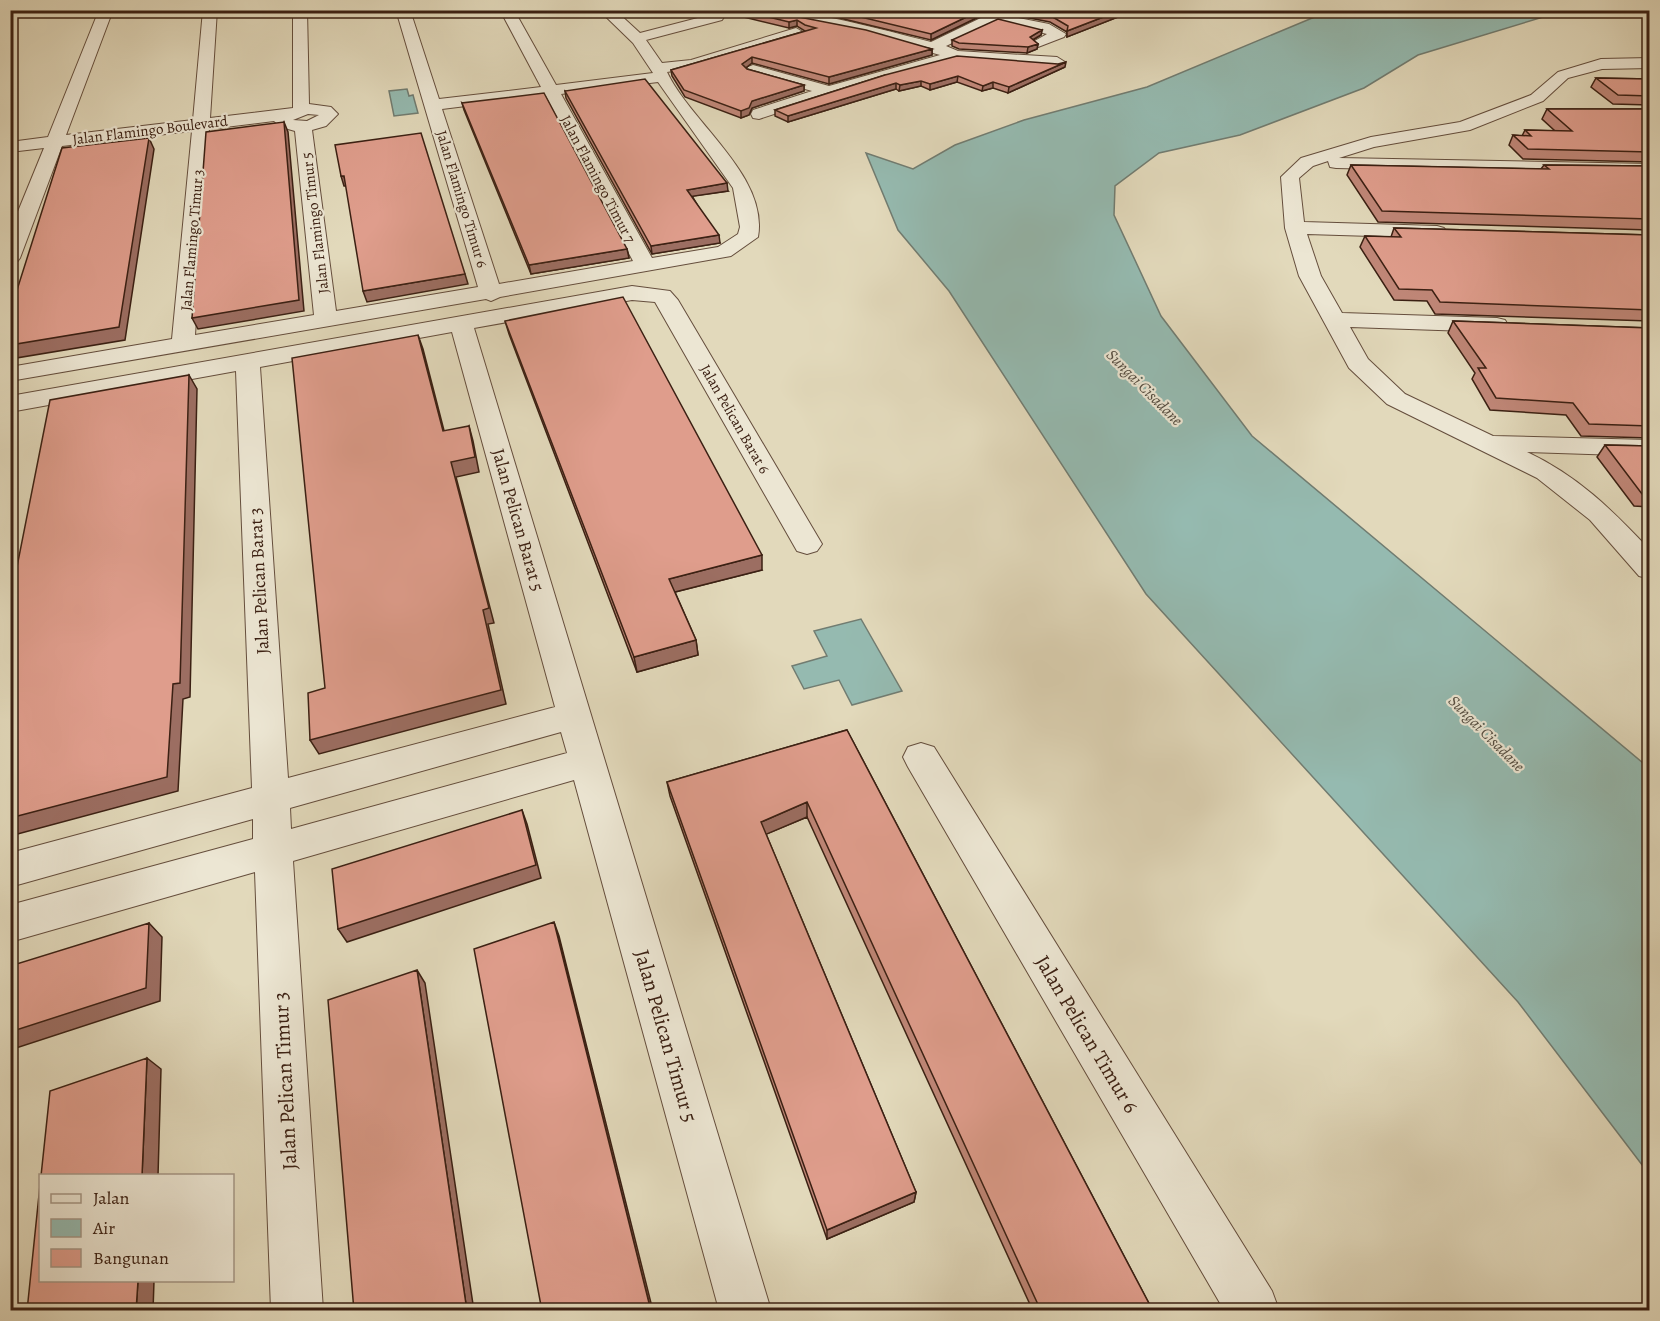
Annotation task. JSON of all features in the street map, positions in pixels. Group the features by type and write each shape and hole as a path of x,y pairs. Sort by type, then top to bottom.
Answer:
{"street":[{"path":"10,258 106,10"},
{"name":"Jalan Flamingo Timur 3","path":"183,344 210,10"},
{"name":"Jalan Flamingo Timur 5","path":"300,10 295,118 326,321"},
{"name":"Jalan Flamingo Timur 6","path":"403,10 491,294"},
{"name":"Jalan Flamingo Timur 7","path":"507,10 646,266"},
{"path":"763,10 867,30 956,55 1057,62"},
{"path":"933,47 1011,10"},
{"path":"10,374 491,294 724,252 748,237 750,227 742,188 661,73 635,39 609,12"},
{"path":"635,39 717,17"},
{"path":"994,17 1044,27 1059,34 1038,43"},
{"path":"432,105 551,91 661,73 796,32"},
{"path":"759,114 828,91 956,55"},
{"path":"1650,63 1601,64 1563,75 1537,98 1464,126 1371,142 1307,162 1290,177 1295,228 1310,276 1358,363 1396,399 1547,472 1600,514 1650,569"},
{"path":"905,68 940,77"},
{"path":"753,70 828,91"},
{"path":"1506,110 1542,110"},
{"name":"Jalan Flamingo Boulevard","path":"10,147 53,148 295,118"},
{"name":"Jalan Flamingo Boulevard","path":"10,160 53,148"},
{"path":"1307,162 1650,170"},
{"path":"1295,228 1460,233"},
{"name":"Jalan Pelican Barat 6","path":"462,325 632,293 662,296 670,305 807,544"},
{"path":"1334,320 1521,326"},
{"path":"10,404 462,325"},
{"name":"Jalan Pelican Barat 5","path":"462,325 587,762"},
{"name":"Jalan Pelican Barat 3","path":"248,363 273,851"},
{"path":"1486,442 1650,448"},
{"path":"10,870 574,715"},
{"name":"Jalan Pelican Timur 6","path":"921,757 1253,1311"},
{"path":"10,924 587,762"},
{"name":"Jalan Pelican Timur 5","path":"587,762 745,1311"},
{"name":"Jalan Pelican Timur 3","path":"273,851 297,1311"}],"water":[{"name":"Sungai Cisadane","path":"1338,11 1563,11 1418,55 1364,88 1240,135 1159,153 1115,186 1114,215 1161,316 1252,436 1649,768 1649,1174 1518,1002 1146,594 949,291 898,230 866,153 913,169 955,145 1024,120 1147,87 1317,16"},
{"path":"407,89 409,96 413,95 418,113 394,116 389,91"},
{"path":"861,619 902,691 852,705 839,680 804,689 792,666 827,656 814,631"}],"building":[{"path":"740,10 763,10 866,30 932,49 829,77 752,57 742,64 747,69 804,85 752,101 749,108 741,111 684,90 671,70 816,28 797,20 789,22"},
{"path":"832,10 981,10 931,34"},
{"path":"1022,10 1119,11 1067,31 1068,26 1051,16"},
{"path":"998,19 1042,30 1030,37 1038,44 1028,47 959,43 952,40"},
{"path":"957,56 1058,64 1066,62 1009,87 993,82 983,86 958,76 930,84 921,81 900,85 896,83 788,116 775,110 885,75"},
{"path":"1596,78 1650,79 1650,96 1618,95"},
{"path":"645,79 727,183 687,190 719,235 651,246 565,91"},
{"path":"544,93 627,249 529,265 462,103"},
{"path":"1547,109 1650,109 1650,152 1528,149 1513,135 1531,136 1525,130 1572,131"},
{"path":"284,122 299,300 192,318 206,132"},
{"path":"421,133 465,274 363,291 344,176 341,176 335,145"},
{"path":"149,138 119,327 10,345 10,312 62,148"},
{"path":"1351,165 1549,169 1544,165 1650,166 1650,219 1382,211"},
{"path":"1394,228 1650,235 1650,310 1440,302 1432,290 1399,289 1365,236 1401,237"},
{"path":"623,297 762,555 669,579 696,640 634,657 505,321"},
{"path":"1453,321 1650,328 1650,426 1589,424 1573,403 1496,398 1478,368 1486,368"},
{"path":"418,335 443,431 469,426 475,457 451,462 489,608 483,610 501,690 310,740 308,693 325,688 292,358"},
{"path":"189,375 180,683 173,684 167,777 10,818 10,602 50,400"},
{"path":"1605,445 1650,446 1650,494 1642,494"},
{"path":"847,730 1153,1311 1041,1311 807,802 761,822 916,1192 827,1230 667,782"},
{"path":"522,810 536,865 338,929 332,869"},
{"path":"554,922 651,1311 542,1311 474,949"},
{"path":"149,923 146,988 10,1032 10,966"},
{"path":"417,970 467,1311 354,1311 328,1000"},
{"path":"147,1058 142,1174 41,1174 50,1091"},
{"path":"39,1195 39,1282 138,1282 136,1311 27,1311"}]}
